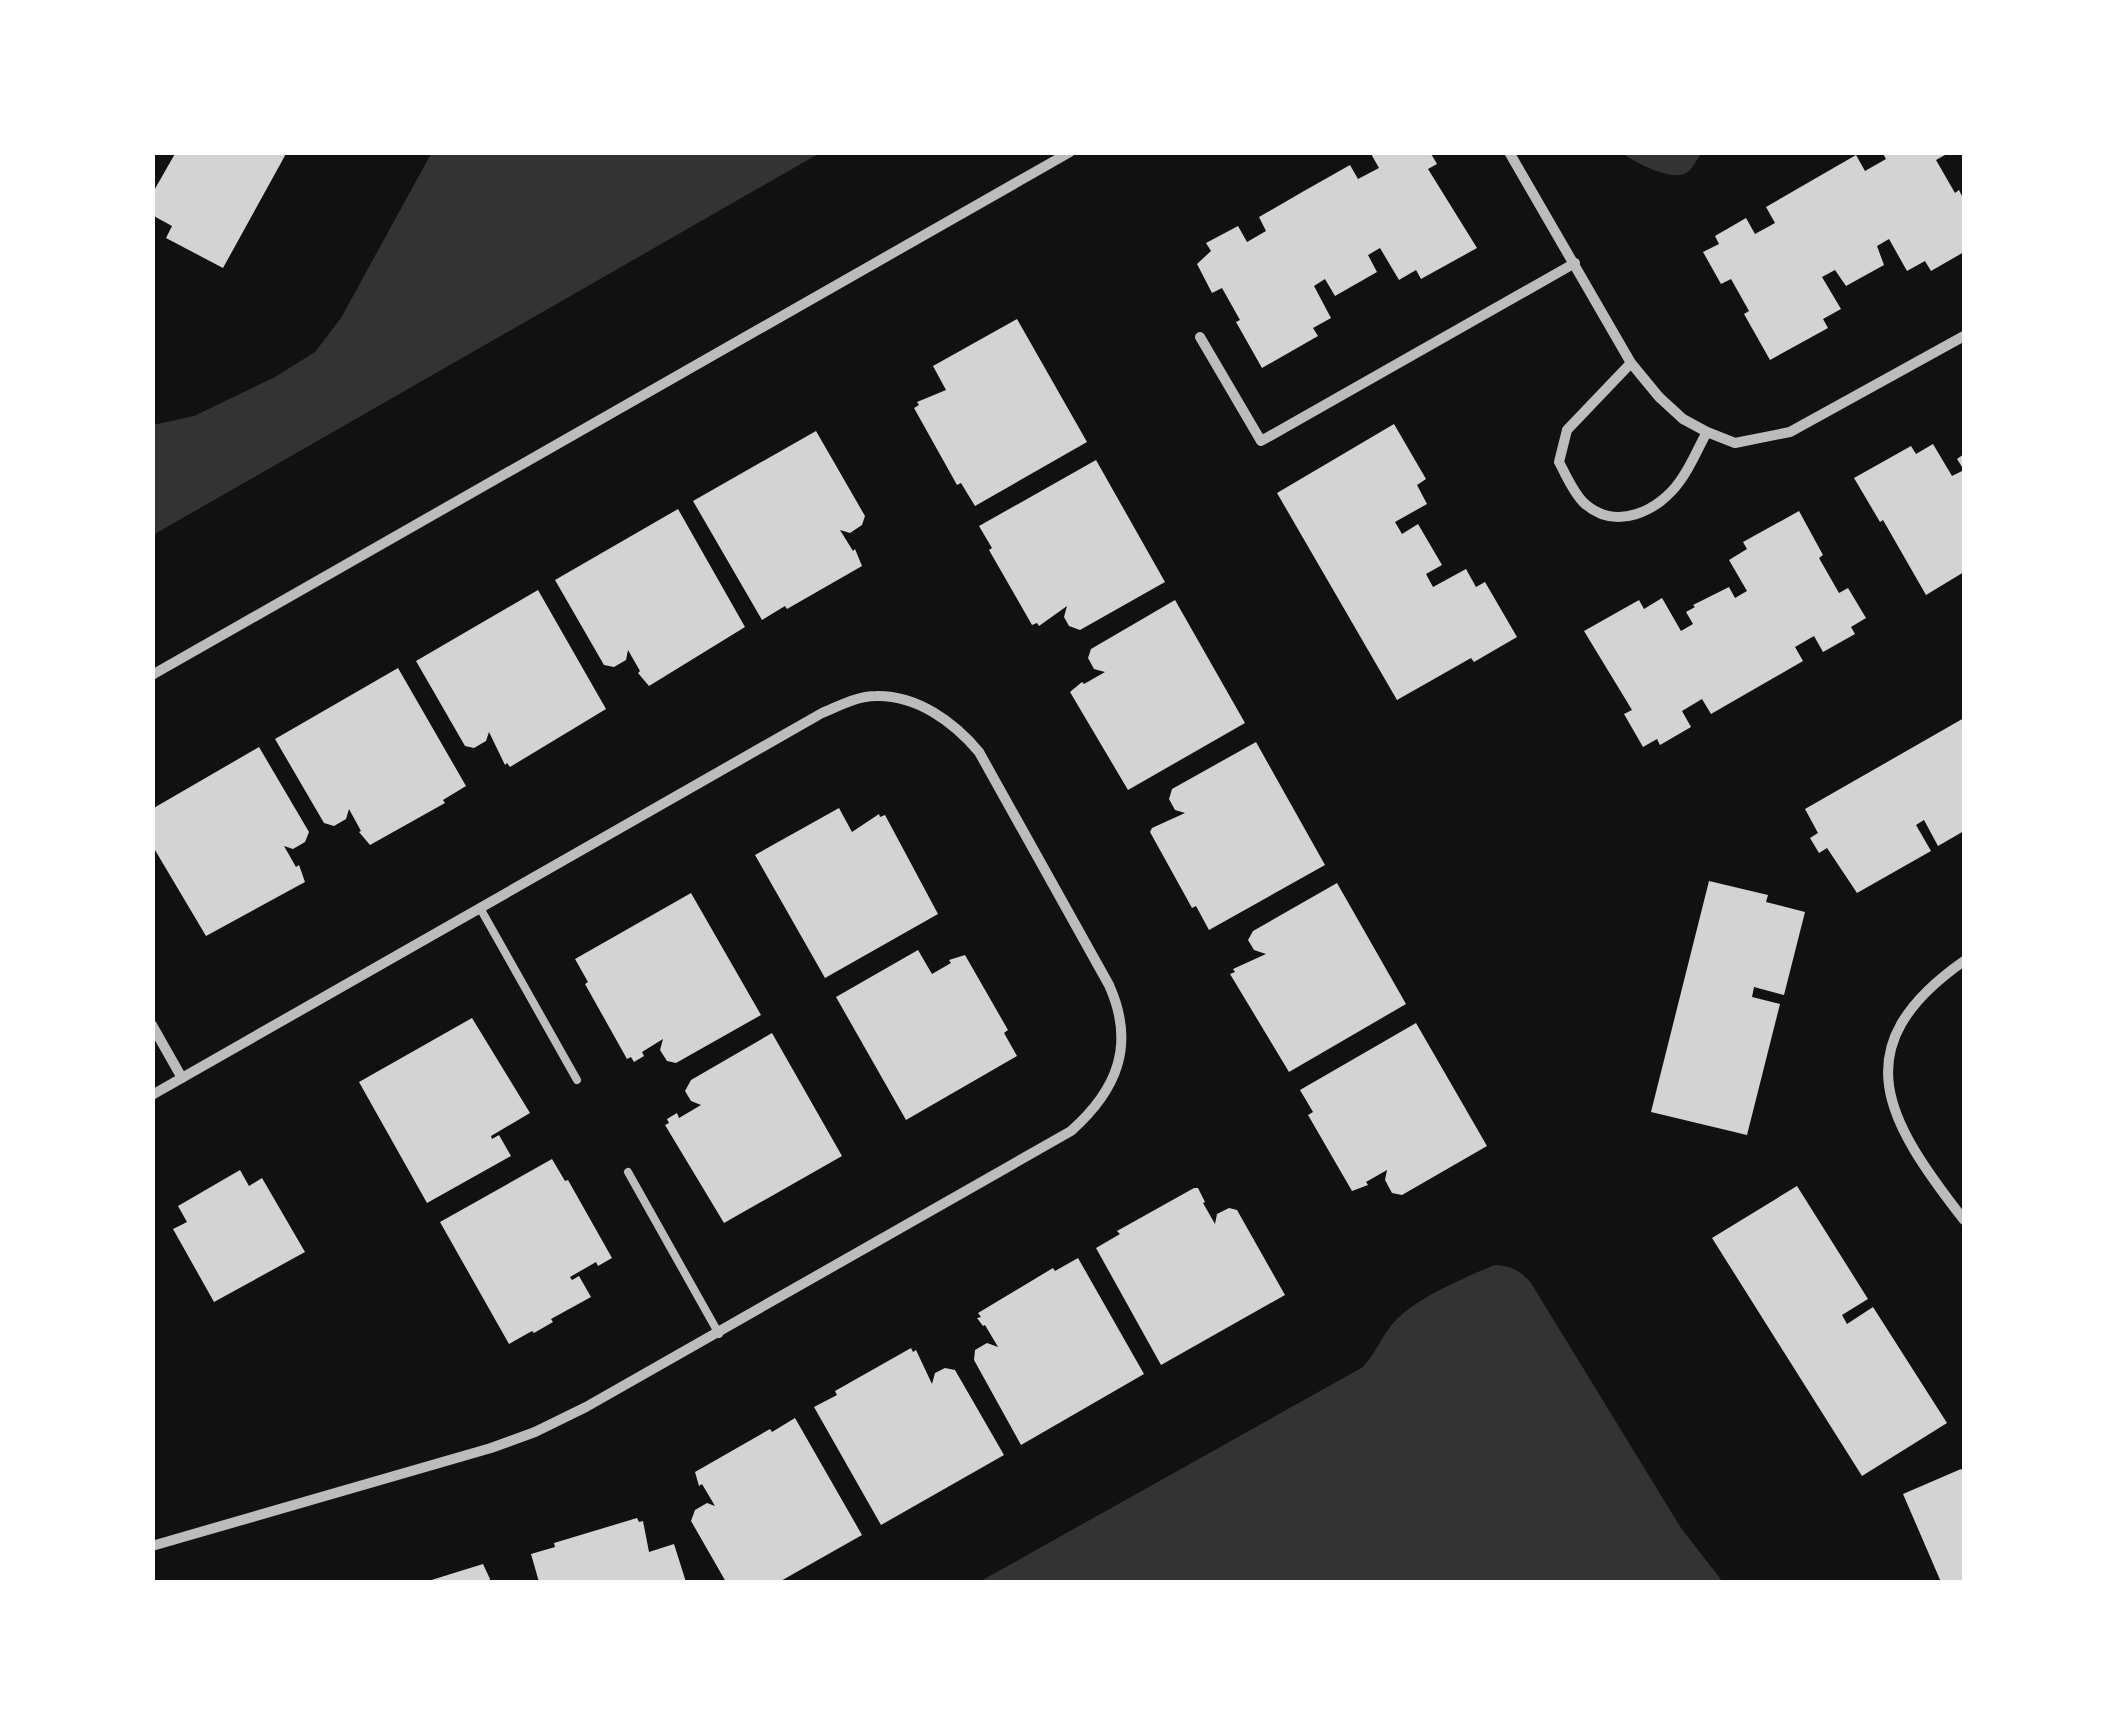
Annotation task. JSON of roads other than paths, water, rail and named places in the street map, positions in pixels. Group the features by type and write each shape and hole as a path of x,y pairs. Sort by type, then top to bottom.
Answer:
{"street":[{"path":"152,675 1070,152"},
{"path":"1509,152 1632,363 1659,397 1683,419 1707,432 1734,442 1790,432 1964,336"},
{"path":"1200,337 1262,441 1574,264"},
{"path":"1632,363 1567,430 1559,462 1585,504 1606,514 1634,517 1656,506 1680,482 1707,432"},
{"path":"152,1095 822,713 852,700 874,696 916,704 954,725 979,752 1118,1005 1120,1052 1112,1082 1096,1109 1071,1131 719,1334 536,1432 152,1546"},
{"path":"1964,960 1915,1001 1898,1027 1889,1054 1888,1081 1909,1142 1964,1220"},
{"path":"152,1025 182,1078"}],"lane":[{"path":"480,908 577,1080"},
{"path":"628,1172 719,1334"}]}
